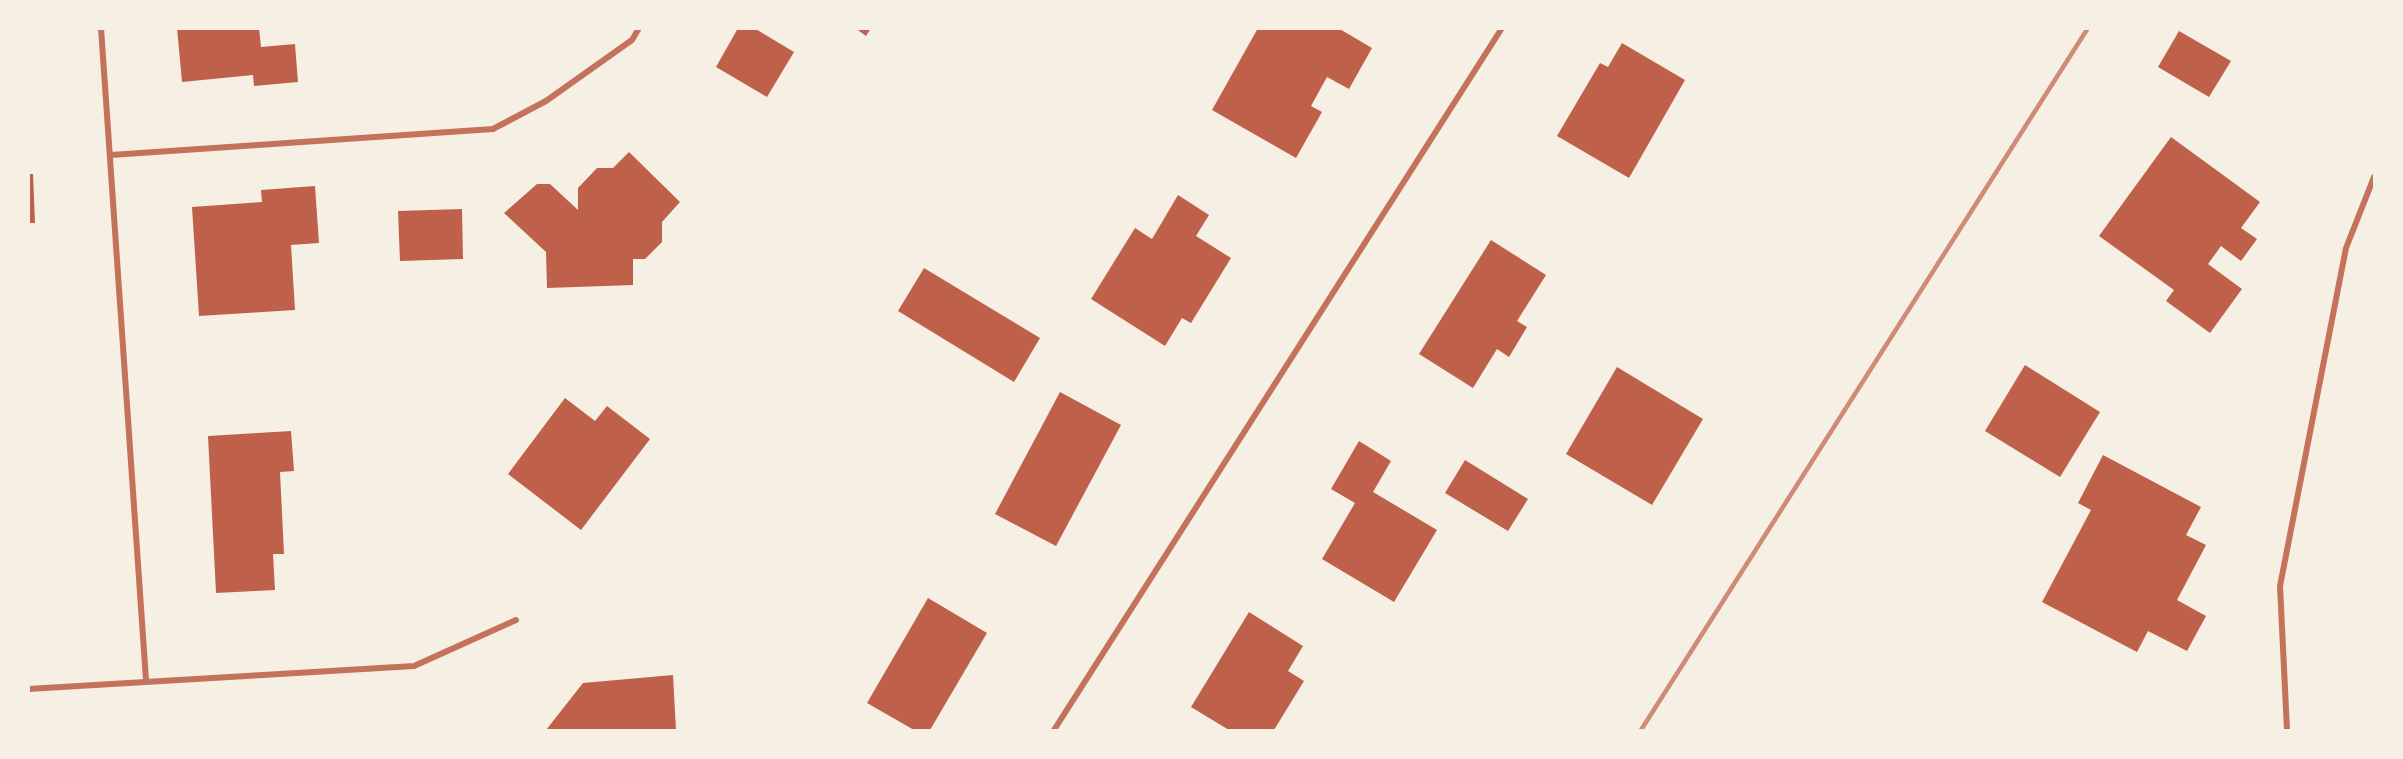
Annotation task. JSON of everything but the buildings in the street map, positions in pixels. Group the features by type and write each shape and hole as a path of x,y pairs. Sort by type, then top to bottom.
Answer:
{"street":[{"path":"101,28 146,680"},
{"path":"111,155 493,129 546,101 632,40 639,28"},
{"path":"1054,730 1502,28"},
{"path":"2287,730 2280,586 2346,248 2374,177"},
{"path":"28,689 146,680 414,666 516,620"}],"railway":[{"path":"1641,730 2088,28"}]}
